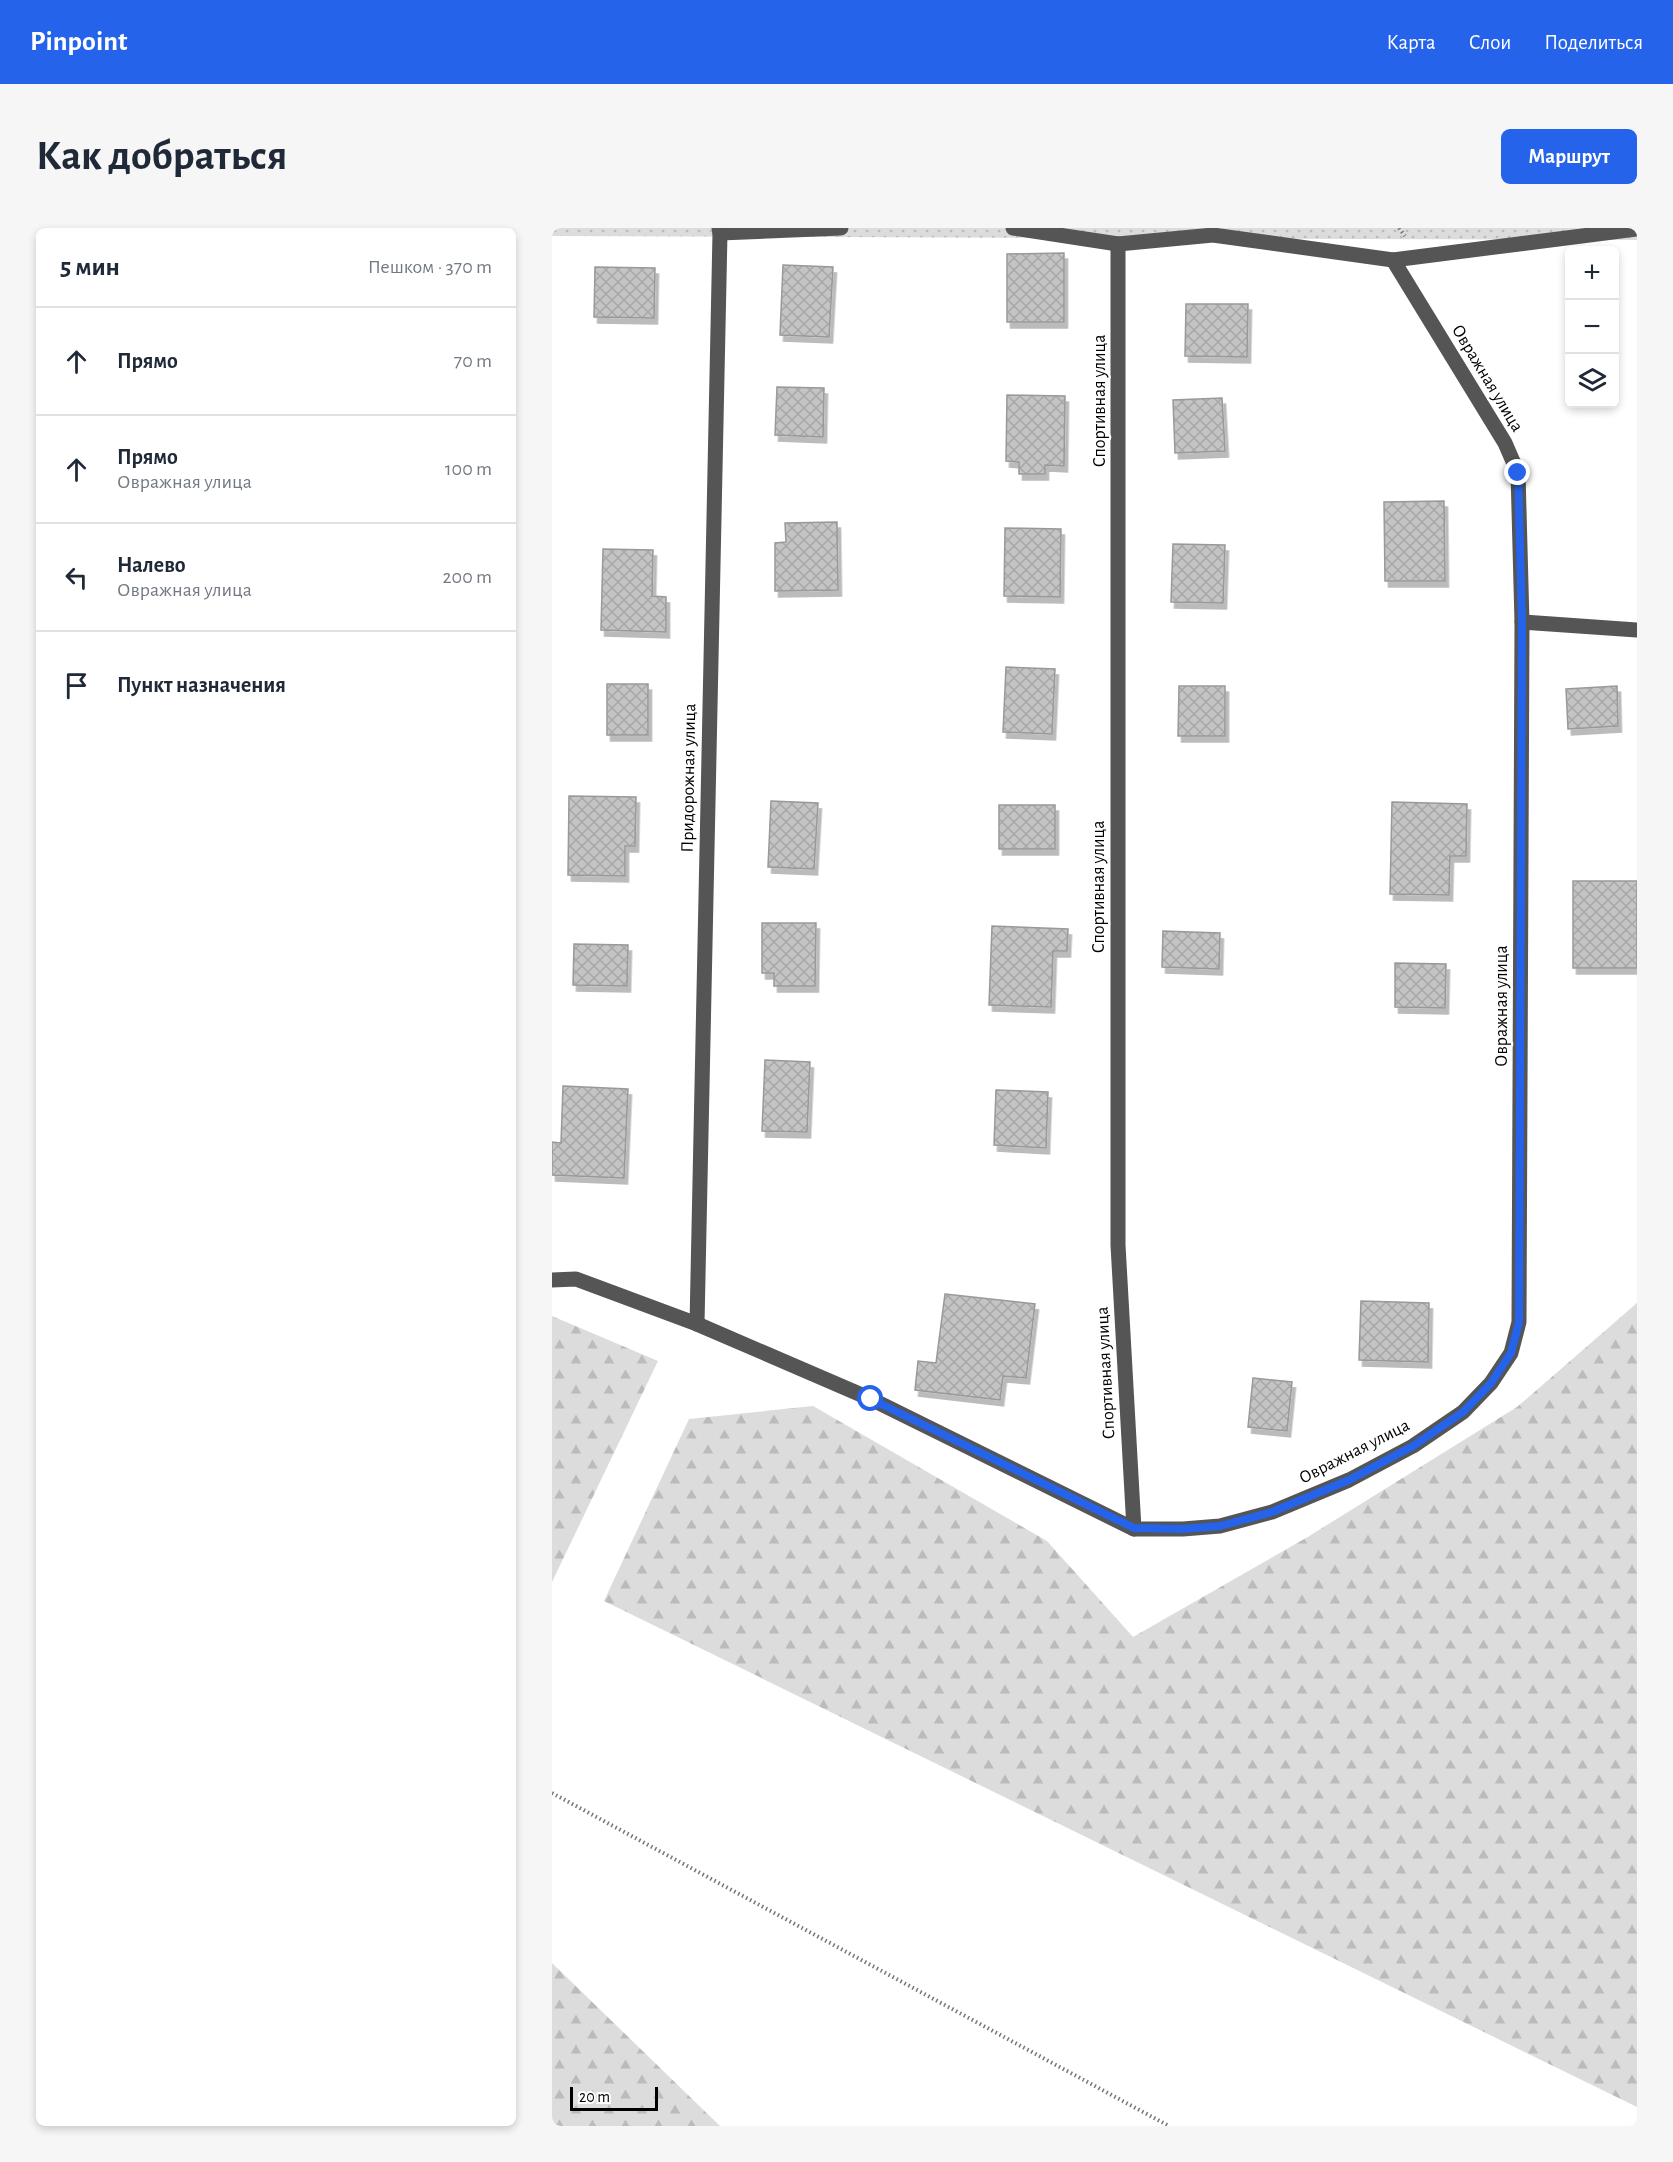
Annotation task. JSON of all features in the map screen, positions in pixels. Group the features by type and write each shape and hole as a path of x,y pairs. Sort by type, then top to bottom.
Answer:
{"street":[{"path":"719,231 841,228"},
{"path":"1013,228 1118,244 1213,235 1393,260 1637,229"},
{"name":"Придорожная улица","path":"697,1324 719,231"},
{"name":"Спортивная улица","path":"1118,244 1118,1245 1134,1528"},
{"name":"Овражная улица","path":"1134,1528 1183,1529 1220,1526 1272,1512 1349,1480 1413,1446 1463,1412 1491,1383 1511,1353 1519,1322 1522,622 1518,473 1505,443 1393,260"},
{"path":"1522,622 1637,630"},
{"path":"552,1280 576,1279 697,1324 871,1399 1134,1528"}],"path":[{"path":"552,1793 1169,2126"}],"green space":[{"path":"552,228 1637,228 1637,240 552,236"},
{"path":"1637,1303 1637,2107 604,1601 689,1419 813,1406 1047,1541 1133,1637 1306,1538 1517,1407"},
{"path":"552,1316 658,1361 552,1582"},
{"path":"552,1963 720,2126 552,2126"}],"building":[{"path":"1064,253 1064,322 1007,322 1007,254"},
{"path":"783,265 833,267 829,337 780,335"},
{"path":"595,267 655,268 654,318 594,317"},
{"path":"1186,304 1248,304 1247,357 1185,356"},
{"path":"777,387 824,388 823,437 775,435"},
{"path":"1007,395 1065,396 1064,466 1045,465 1045,474 1019,474 1019,462 1006,461"},
{"path":"1222,398 1225,451 1175,453 1173,400"},
{"path":"1444,501 1445,581 1385,581 1384,502"},
{"path":"837,522 838,590 775,591 775,543 786,542 785,523"},
{"path":"1005,528 1061,529 1060,597 1004,596"},
{"path":"1173,544 1225,545 1223,603 1171,602"},
{"path":"603,549 653,550 652,596 666,597 666,632 601,630"},
{"path":"1006,667 1055,669 1052,734 1003,732"},
{"path":"607,684 648,684 648,735 607,735"},
{"path":"1179,686 1225,686 1225,736 1178,736"},
{"path":"1617,686 1618,726 1568,729 1566,689"},
{"path":"569,796 636,797 635,846 625,846 625,876 568,875"},
{"path":"771,801 818,803 814,869 768,867"},
{"path":"1392,802 1467,804 1466,856 1450,856 1449,895 1390,894"},
{"path":"999,805 1055,805 1055,849 999,849"},
{"path":"1573,881 1637,881 1637,968 1573,968"},
{"path":"762,923 816,923 815,986 774,986 774,973 762,973"},
{"path":"992,926 1068,929 1067,951 1053,951 1051,1007 989,1005"},
{"path":"1163,931 1220,933 1219,969 1162,967"},
{"path":"574,944 628,945 627,986 573,985"},
{"path":"1395,963 1446,964 1445,1008 1395,1007"},
{"path":"765,1060 810,1062 807,1132 762,1131"},
{"path":"563,1086 628,1089 624,1178 552,1175 552,1142 561,1143"},
{"path":"996,1090 1048,1092 1046,1148 994,1145"},
{"path":"945,1294 1035,1304 1026,1378 1003,1376 1000,1400 915,1390 918,1361 936,1363"},
{"path":"1361,1301 1429,1303 1428,1362 1359,1360"},
{"path":"1253,1378 1292,1382 1287,1431 1248,1427"}],"route":[{"path":"871,1399 1134,1528 1183,1529 1220,1526 1272,1512 1349,1480 1413,1446 1463,1412 1491,1383 1511,1353 1519,1322 1522,622 1518,473"}]}
